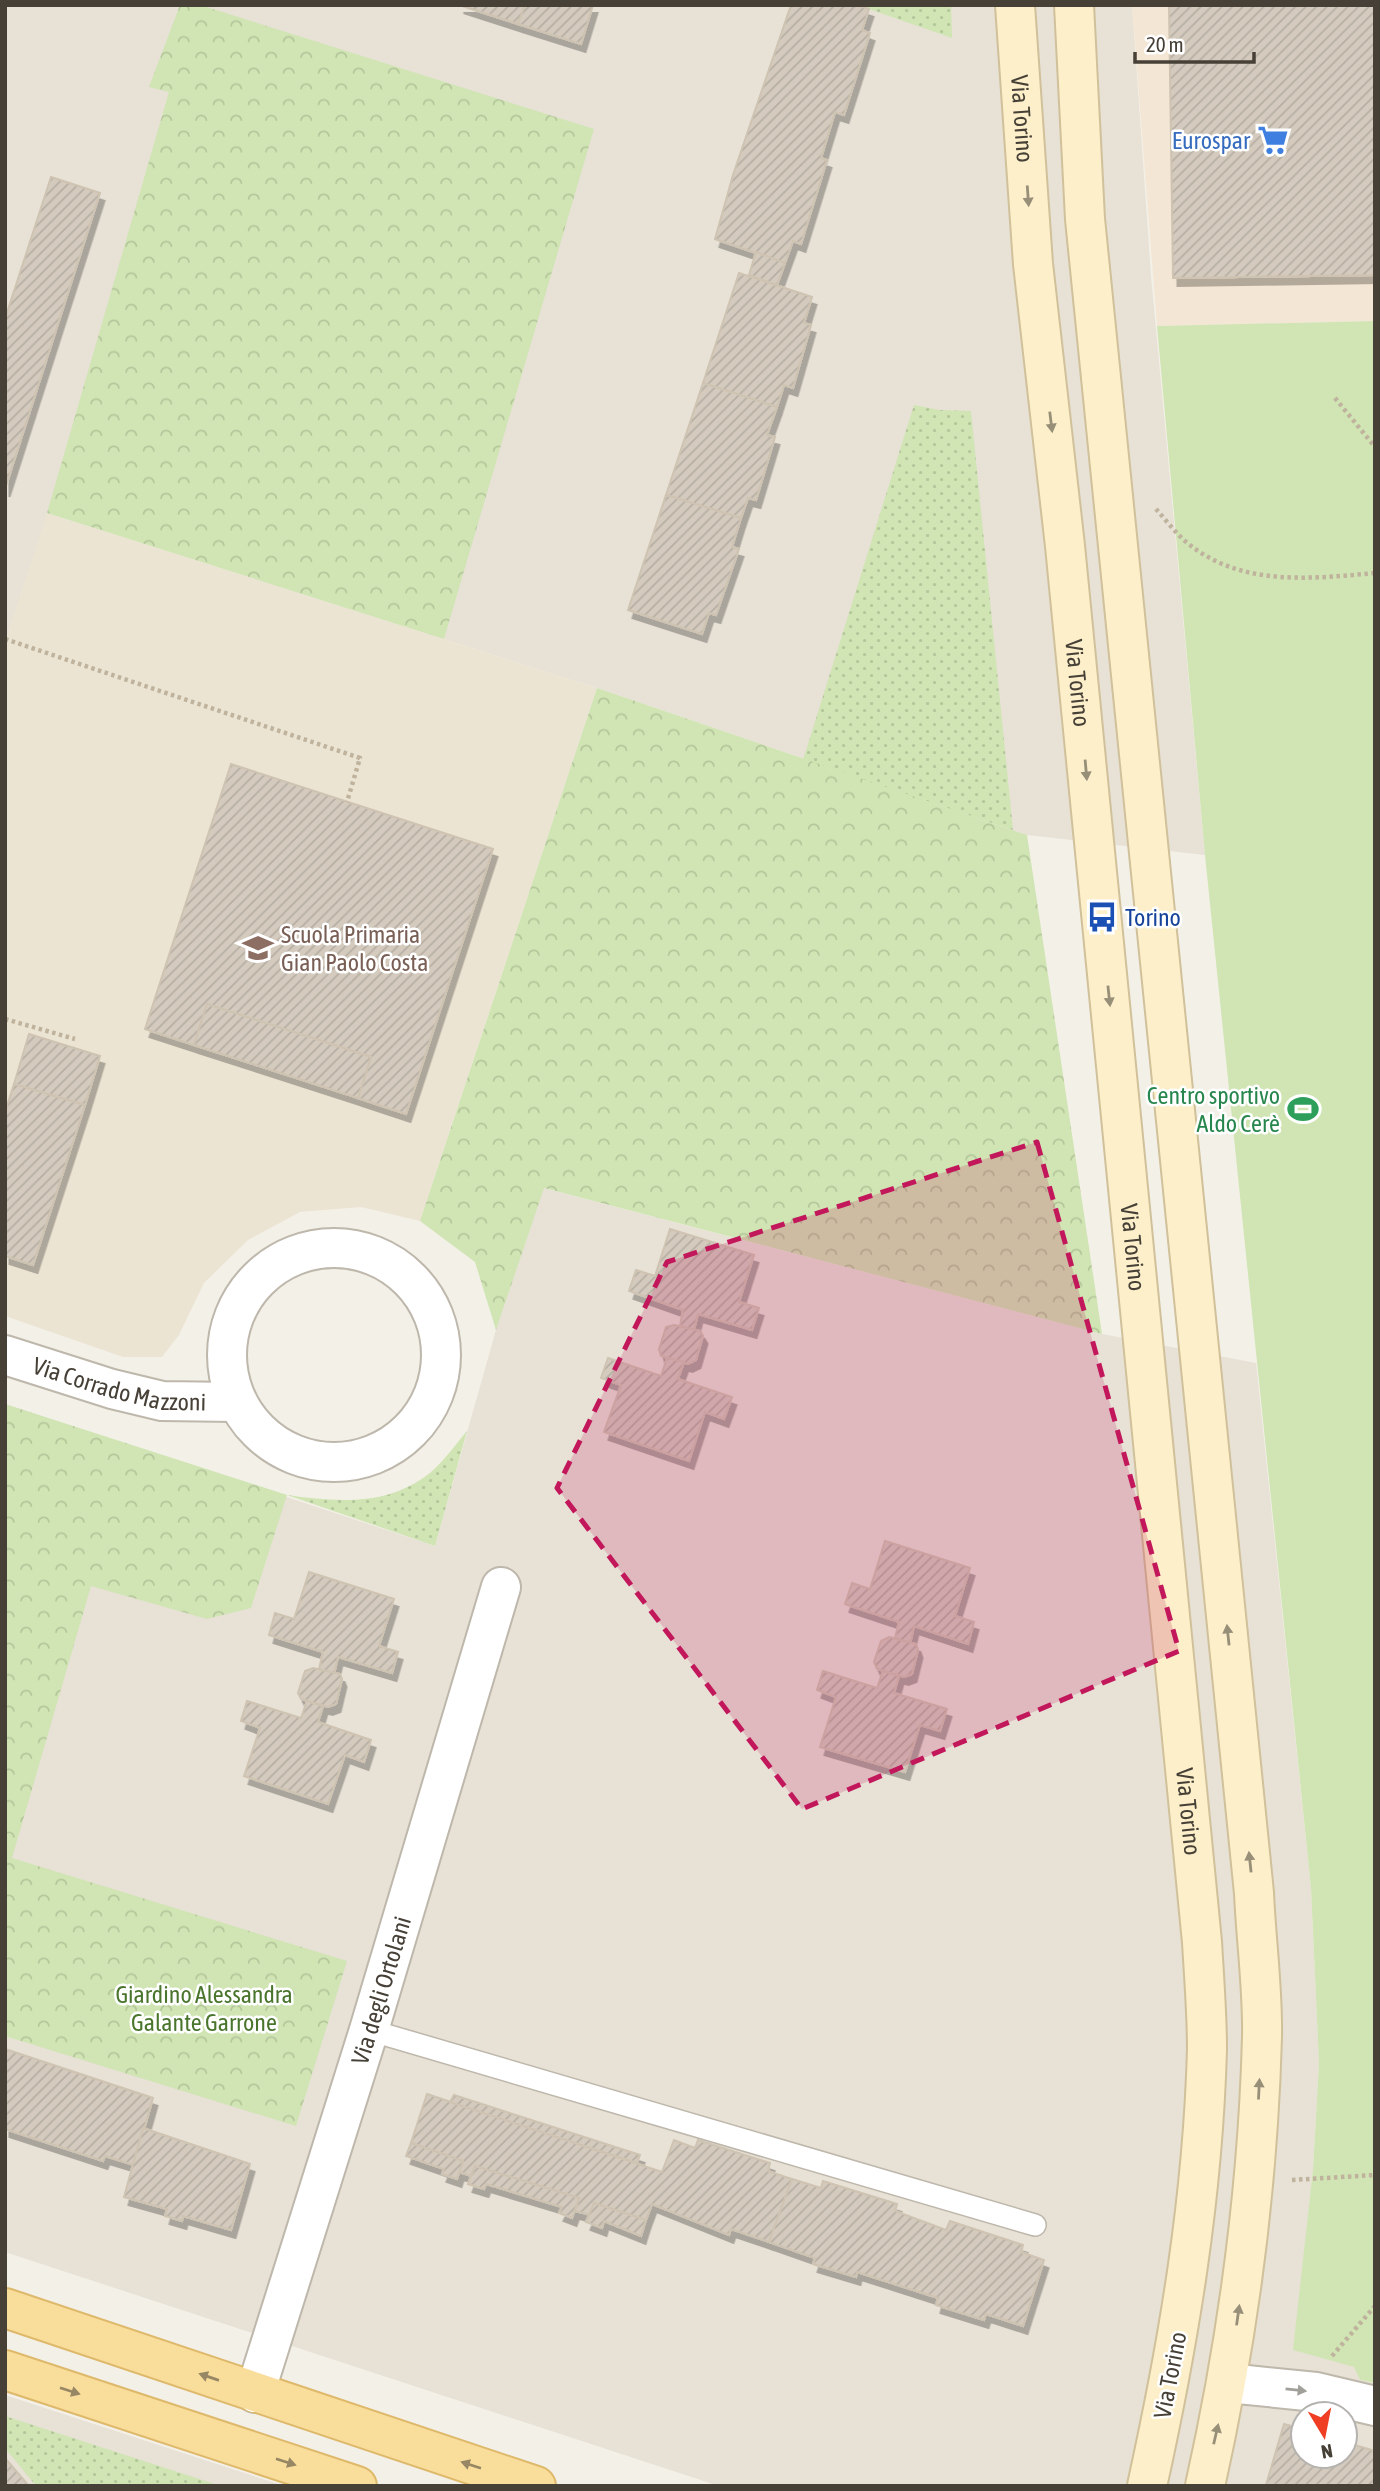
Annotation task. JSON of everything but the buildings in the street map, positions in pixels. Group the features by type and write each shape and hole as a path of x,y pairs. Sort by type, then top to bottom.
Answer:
{"main road":[{"name":"Via Torino","path":"1015,5 1033,264 1065,546 1202,1942 1207,2046 1200,2174 1185,2296 1147,2486"},
{"path":"1074,5 1085,219 1254,1906 1262,2034 1245,2263 1228,2383 1205,2486"},
{"path":"5,2308 536,2486"},
{"path":"5,2370 357,2486"}],"street":[{"name":"Via Corrado Mazzoni","path":"342,1247 374,1254 402,1271 424,1294 438,1323 443,1355 438,1386 424,1416 401,1439 373,1455 342,1462 321,1461 280,1448 254,1428 236,1402 227,1371 227,1350 236,1308 255,1281 280,1261 321,1248 342,1247"},
{"name":"Via Corrado Mazzoni","path":"5,1355 162,1401 236,1402"},
{"name":"Via degli Ortolani","path":"255,2393 369,2030 501,1587"},
{"path":"1228,2383 1316,2392 1375,2406"}],"lane":[{"path":"369,2030 1035,2225"}],"path":[{"path":"1335,398 1375,447"},
{"path":"1154,507 1184,540 1201,552 1248,572 1300,580 1375,573"},
{"path":"5,639 360,758 347,802"},
{"path":"5,1019 75,1039"},
{"path":"1290,2180 1375,2175"},
{"path":"1316,2392 1336,2348 1375,2306"}],"highlighted area":[{"path":"1037,1142 1179,1651 802,1809 557,1488 667,1262"}],"shaded area":[{"path":"5,5 1132,5 1151,276 1205,855 1027,835 597,688 48,513 5,643"},
{"name":"Eurospar","path":"1132,5 1375,5 1375,321 1157,326"},
{"name":"Scuola Primaria Gian Paolo Costa","path":"47,513 597,688 420,1221 361,1207 300,1212 248,1240 204,1283 179,1335 162,1357 123,1357 5,1316 5,643"},
{"path":"543,1188 1102,1334 1256,1363 1311,1888 1319,2063 1313,2169 1294,2350 1355,2367 1360,2380 1375,2383 1375,2486 719,2486 5,2252 5,1404 435,1546 496,1330"},
{"path":"5,2395 284,2486 5,2486"}],"green space":[{"path":"180,5 200,5 594,129 444,639 47,513 169,92 149,87"},
{"path":"857,5 951,5 952,38 869,9"},
{"name":"Centro sportivo Aldo Cerè","path":"1375,321 1375,2383 1360,2380 1354,2367 1293,2350 1313,2169 1319,2063 1311,1888 1205,855 1157,326"},
{"path":"914,405 939,410 971,411 1013,830 803,760"},
{"path":"597,688 1027,835 1102,1334 544,1188 496,1330 475,1262 420,1221"},
{"name":"Giardino Alessandra Galante Garrone","path":"5,1404 287,1495 251,1608 207,1619 91,1586 12,1858 347,1961 296,2126 5,2036"},
{"path":"467,1431 435,1546 287,1495 343,1500 380,1497 397,1491 431,1472"},
{"path":"5,2416 221,2486 36,2486 5,2448"}],"place":[{"name":"Eurospar","path":"1273,140"},
{"name":"Torino","path":"1102,917"},
{"name":"Scuola Primaria Gian Paolo Costa","path":"258,948"},
{"name":"Centro sportivo Aldo Cerè","path":"1303,1109"}]}
